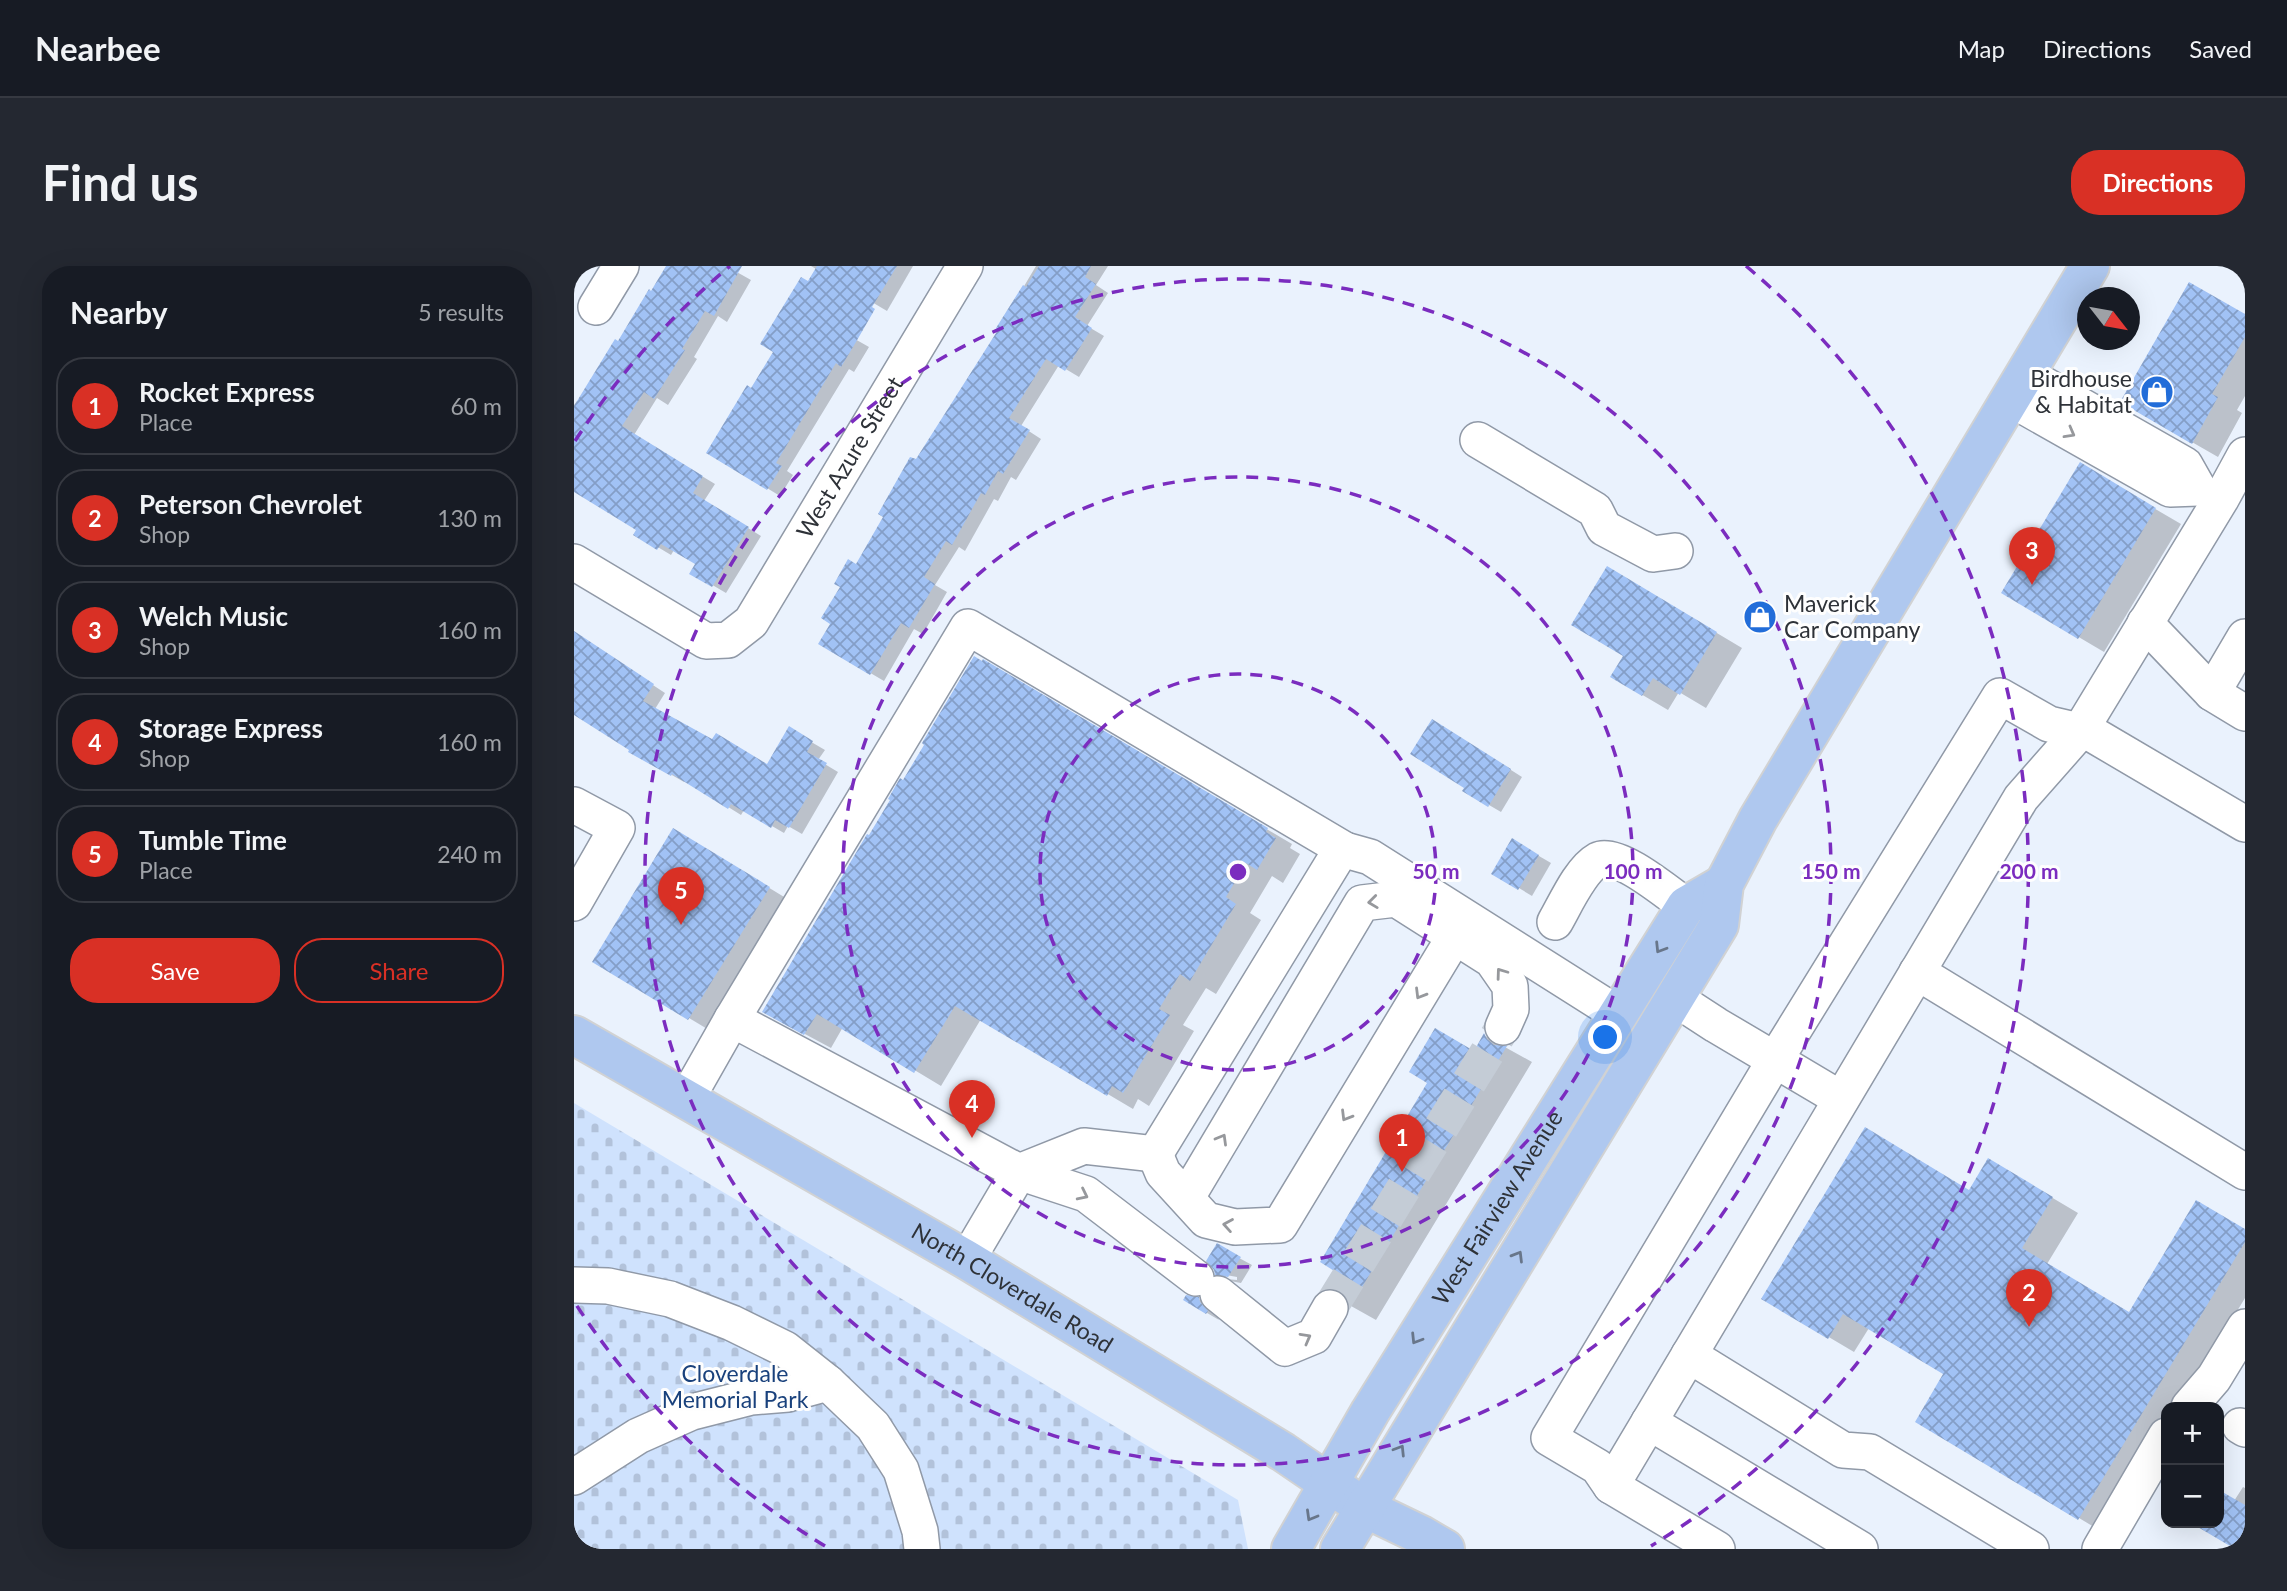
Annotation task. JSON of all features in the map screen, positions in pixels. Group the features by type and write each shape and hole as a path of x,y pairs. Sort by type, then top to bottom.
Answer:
{"main road":[{"name":"West Fairview Avenue","path":"1340,1549 1676,999 1719,925 1724,884 1758,819 2090,266"},
{"name":"West Fairview Avenue","path":"1292,1549 1370,1412 1686,906 1724,884"},
{"name":"North Cloverdale Road","path":"574,1035 967,1260 1283,1451 1364,1508 1445,1549"}],"street":[{"path":"596,307 621,266"},
{"name":"West Azure Street","path":"574,562 706,642 728,640 751,622 965,266"},
{"path":"2018,386 2171,489 2222,499"},
{"path":"1478,440 1595,510 1604,528 1653,554 1675,551"},
{"path":"1611,1486 2021,798 2080,731 2222,499 2245,454"},
{"path":"2145,623 2212,693 2245,713"},
{"path":"686,1100 968,627 1345,850 1370,857 1618,1014"},
{"path":"2212,693 2245,637"},
{"path":"1717,1549 1611,1486 1598,1467 1549,1438 1775,1060 2000,696 2049,724 2092,734 2245,824"},
{"path":"574,805 617,828 574,903"},
{"path":"1155,1154 1338,855 1345,850"},
{"path":"1555,922 1584,873 1599,859 1614,859 1635,870 1686,906"},
{"path":"1187,1197 1362,903 1396,899 1492,961 1510,986 1511,1009 1503,1027"},
{"path":"1155,1154 1163,1173 1206,1220 1235,1227 1280,1225 1455,936"},
{"path":"1272,963 1312,986"},
{"path":"1917,972 2245,1172"},
{"path":"1676,999 1841,1099"},
{"path":"732,1019 1019,1172 1086,1194 1285,1348 1314,1336 1330,1308"},
{"path":"967,1260 1019,1172 1084,1146 1155,1154"},
{"path":"574,1285 608,1286 670,1299 732,1323 785,1349 828,1383 873,1426 901,1470 920,1531 922,1549"},
{"path":"2193,1402 2214,1378 2245,1327"},
{"path":"1689,1355 1843,1450 1870,1452 2031,1549"},
{"path":"574,1477 638,1436 692,1412 751,1397 788,1394 828,1383"},
{"path":"1649,1422 1860,1549"},
{"path":"2100,1549 2161,1445"}],"green space":[{"name":"Cloverdale Memorial Park","path":"574,1103 1238,1500 1248,1549 574,1549"}],"building":[{"path":"666,266 742,266 714,316 705,311 682,349 685,350 654,399 644,392 622,426 703,476 693,493 749,527 712,587 689,574 695,564 661,544 657,550 633,535 636,530 574,492 574,406 615,339 618,341"},
{"path":"817,266 897,266 841,367 836,363 776,463 782,466 767,490 706,453 747,385 751,388 773,352 760,344 801,277 808,281"},
{"path":"1039,266 1091,266 1085,277 1096,284 1075,317 1092,328 1065,371 1046,359 1009,418 1030,430 1003,474 998,471 985,495 981,493 952,545 946,541 924,577 935,584 909,628 901,623 870,675 818,644 830,624 821,618 840,587 834,584 848,559 856,564 883,517 878,514 910,457 916,459 998,330 996,328 1023,285 1026,287"},
{"path":"2189,282 2245,314 2245,337 2212,394 2218,397 2192,444 2120,402"},
{"path":"2080,462 2156,508 2078,639 2001,593"},
{"path":"1607,566 1717,632 1680,695 1653,678 1642,696 1610,677 1623,656 1571,625"},
{"path":"574,631 654,684 643,701 712,739 716,733 767,764 789,726 813,741 807,752 827,763 789,828 775,820 771,828 731,804 728,809 672,774 671,776 628,752 629,750 574,715"},
{"path":"974,656 1268,828 1266,832 1276,838 1257,870 1246,863 1226,897 1236,904 1190,981 1180,974 1159,1009 1170,1015 1123,1093 1112,1086 1107,1096 955,1006 914,1073 817,1014 804,1035 762,1012 867,834 869,835 890,800 888,799 900,778 903,780 924,745 922,743"},
{"path":"1432,719 1511,769 1488,807 1462,791 1464,788 1410,754"},
{"path":"673,828 770,887 688,1020 592,962"},
{"path":"1512,838 1539,855 1518,890 1491,874"},
{"path":"1435,1028 1474,1051 1484,1033 1494,1045 1507,1046 1350,1307 1347,1297 1341,1291 1330,1288 1339,1274 1320,1262 1427,1083 1409,1072"},
{"path":"1865,1127 1969,1190 1988,1158 2053,1197 2022,1248 2129,1312 2196,1200 2245,1229 2245,1242 2078,1520 1915,1422 1943,1374 1843,1314 1828,1339 1761,1299"},
{"path":"1217,1243 1241,1257 1228,1277 1215,1275 1206,1261"},
{"path":"1186,1295 1199,1297 1208,1311 1206,1314 1183,1300"},
{"path":"2224,1493 2245,1505 2245,1549 2235,1549 2199,1528 2224,1528"}],"tunnel":[{"path":"1330,1308 1503,1027"}],"place":[{"name":"Birdhouse & Habitat","path":"2157,392"},
{"name":"Welch Music","path":"2032,585"},
{"name":"Maverick Car Company","path":"1760,617"},
{"name":"Tumble Time","path":"681,925"},
{"name":"Storage Express","path":"972,1138"},
{"name":"Rocket Express","path":"1402,1172"},
{"name":"Peterson Chevrolet","path":"2029,1327"}]}
